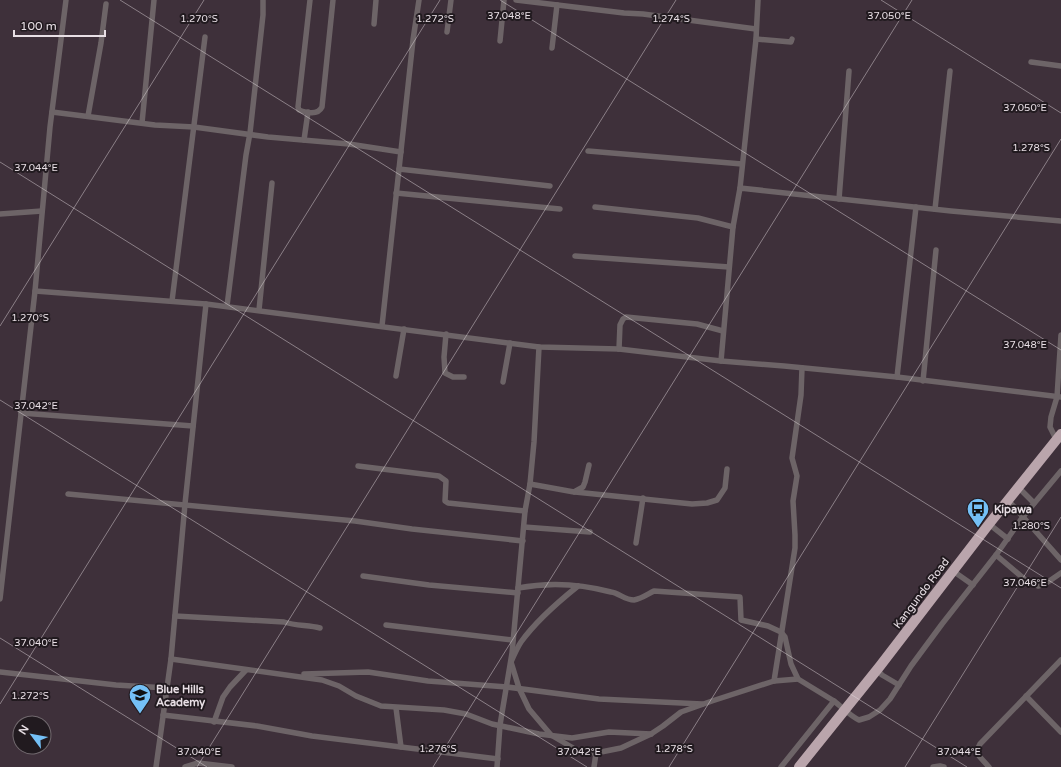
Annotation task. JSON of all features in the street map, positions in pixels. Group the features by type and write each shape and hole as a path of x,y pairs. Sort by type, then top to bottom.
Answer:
{"highway":[{"name":"Kangundo Road","path":"799,767 877,670 989,524 1059,436"}],"street":[{"path":"0,599 2,563 35,291 52,112 66,0"},
{"path":"142,123 154,0"},
{"path":"227,306 250,133 263,15 263,0"},
{"path":"310,0 298,107 299,110 317,113 320,112 322,107 333,0"},
{"path":"374,24 376,0"},
{"path":"382,326 413,40 419,0"},
{"path":"447,32 451,0"},
{"path":"500,41 504,0"},
{"path":"516,0 643,14 756,29"},
{"path":"720,361 733,227 740,188 756,40 758,0"},
{"path":"88,116 101,43 106,4"},
{"path":"552,48 557,5"},
{"path":"172,301 205,37"},
{"path":"756,40 791,42 792,39"},
{"path":"1030,62 1061,66"},
{"path":"839,199 849,71"},
{"path":"935,209 950,71"},
{"path":"52,112 142,123 194,127 349,144 401,152"},
{"path":"304,140 308,112"},
{"path":"588,151 742,164"},
{"path":"399,169 550,186"},
{"path":"259,310 272,183"},
{"path":"740,188 1061,221"},
{"path":"396,193 560,209"},
{"path":"595,207 698,218 733,227"},
{"path":"897,377 916,207"},
{"path":"0,214 42,211"},
{"path":"922,380 936,250"},
{"path":"575,256 729,267"},
{"path":"35,291 227,306 539,347 619,349 720,361 897,377 1059,397"},
{"path":"156,767 171,660 185,504 206,304"},
{"path":"619,349 620,325 626,317 697,324 723,331"},
{"path":"396,376 404,329"},
{"path":"446,334 444,357 445,373 453,377 464,377"},
{"path":"1059,436 1050,427 1051,417 1059,397 1061,335"},
{"path":"503,382 510,343"},
{"path":"497,767 500,725 511,662 524,541 525,511 530,484 534,442 539,347"},
{"path":"774,681 795,548 796,535 793,501 797,476 792,458 801,395 802,368"},
{"path":"21,413 193,426"},
{"path":"574,492 583,487 589,465"},
{"path":"358,466 439,476 446,480 445,497 448,503 525,511"},
{"path":"530,484 574,492 692,504 707,503 717,500 725,488 727,470"},
{"path":"363,576 429,585 518,590 535,584 554,583 613,592 623,598 634,600 644,597 654,591 740,597 741,620 768,626 781,632 785,637 790,664 798,679 831,698 853,717 863,720 886,705 924,647 996,555 1022,518 1061,471"},
{"path":"1018,487 1034,503"},
{"path":"68,494 354,521 524,541"},
{"path":"636,543 643,498"},
{"path":"1008,500 1022,518 1061,560"},
{"path":"989,524 1008,539"},
{"path":"524,527 590,532"},
{"path":"996,555 1028,582 1038,586 1045,584 1061,573"},
{"path":"953,571 973,585"},
{"path":"579,586 567,595 531,630 520,644 511,662 519,688 529,708 551,735 580,752 596,753 621,748 651,734 681,712 774,681 798,679"},
{"path":"175,616 284,622 320,628"},
{"path":"386,625 513,640"},
{"path":"171,660 322,680 340,686 356,696 381,706 444,710 466,714 492,724 539,734 572,738 609,732 651,734"},
{"path":"980,767 987,765 979,756 977,750 980,744 1061,660"},
{"path":"214,722 223,698 230,687 246,670"},
{"path":"877,670 882,675 899,685"},
{"path":"0,672 116,685 167,688"},
{"path":"294,676 315,673 368,672 428,681 519,688 599,699 702,704"},
{"path":"1026,696 1061,732"},
{"path":"781,767 834,701"},
{"path":"396,708 400,746"},
{"path":"163,715 257,726 312,736 498,759"},
{"path":"594,767 596,753"},
{"path":"185,767 198,763 232,767"},
{"path":"933,767 944,767"}],"place":[{"name":"Kipawa","path":"978,528"},
{"name":"Blue Hills Academy","path":"140,714"}]}
